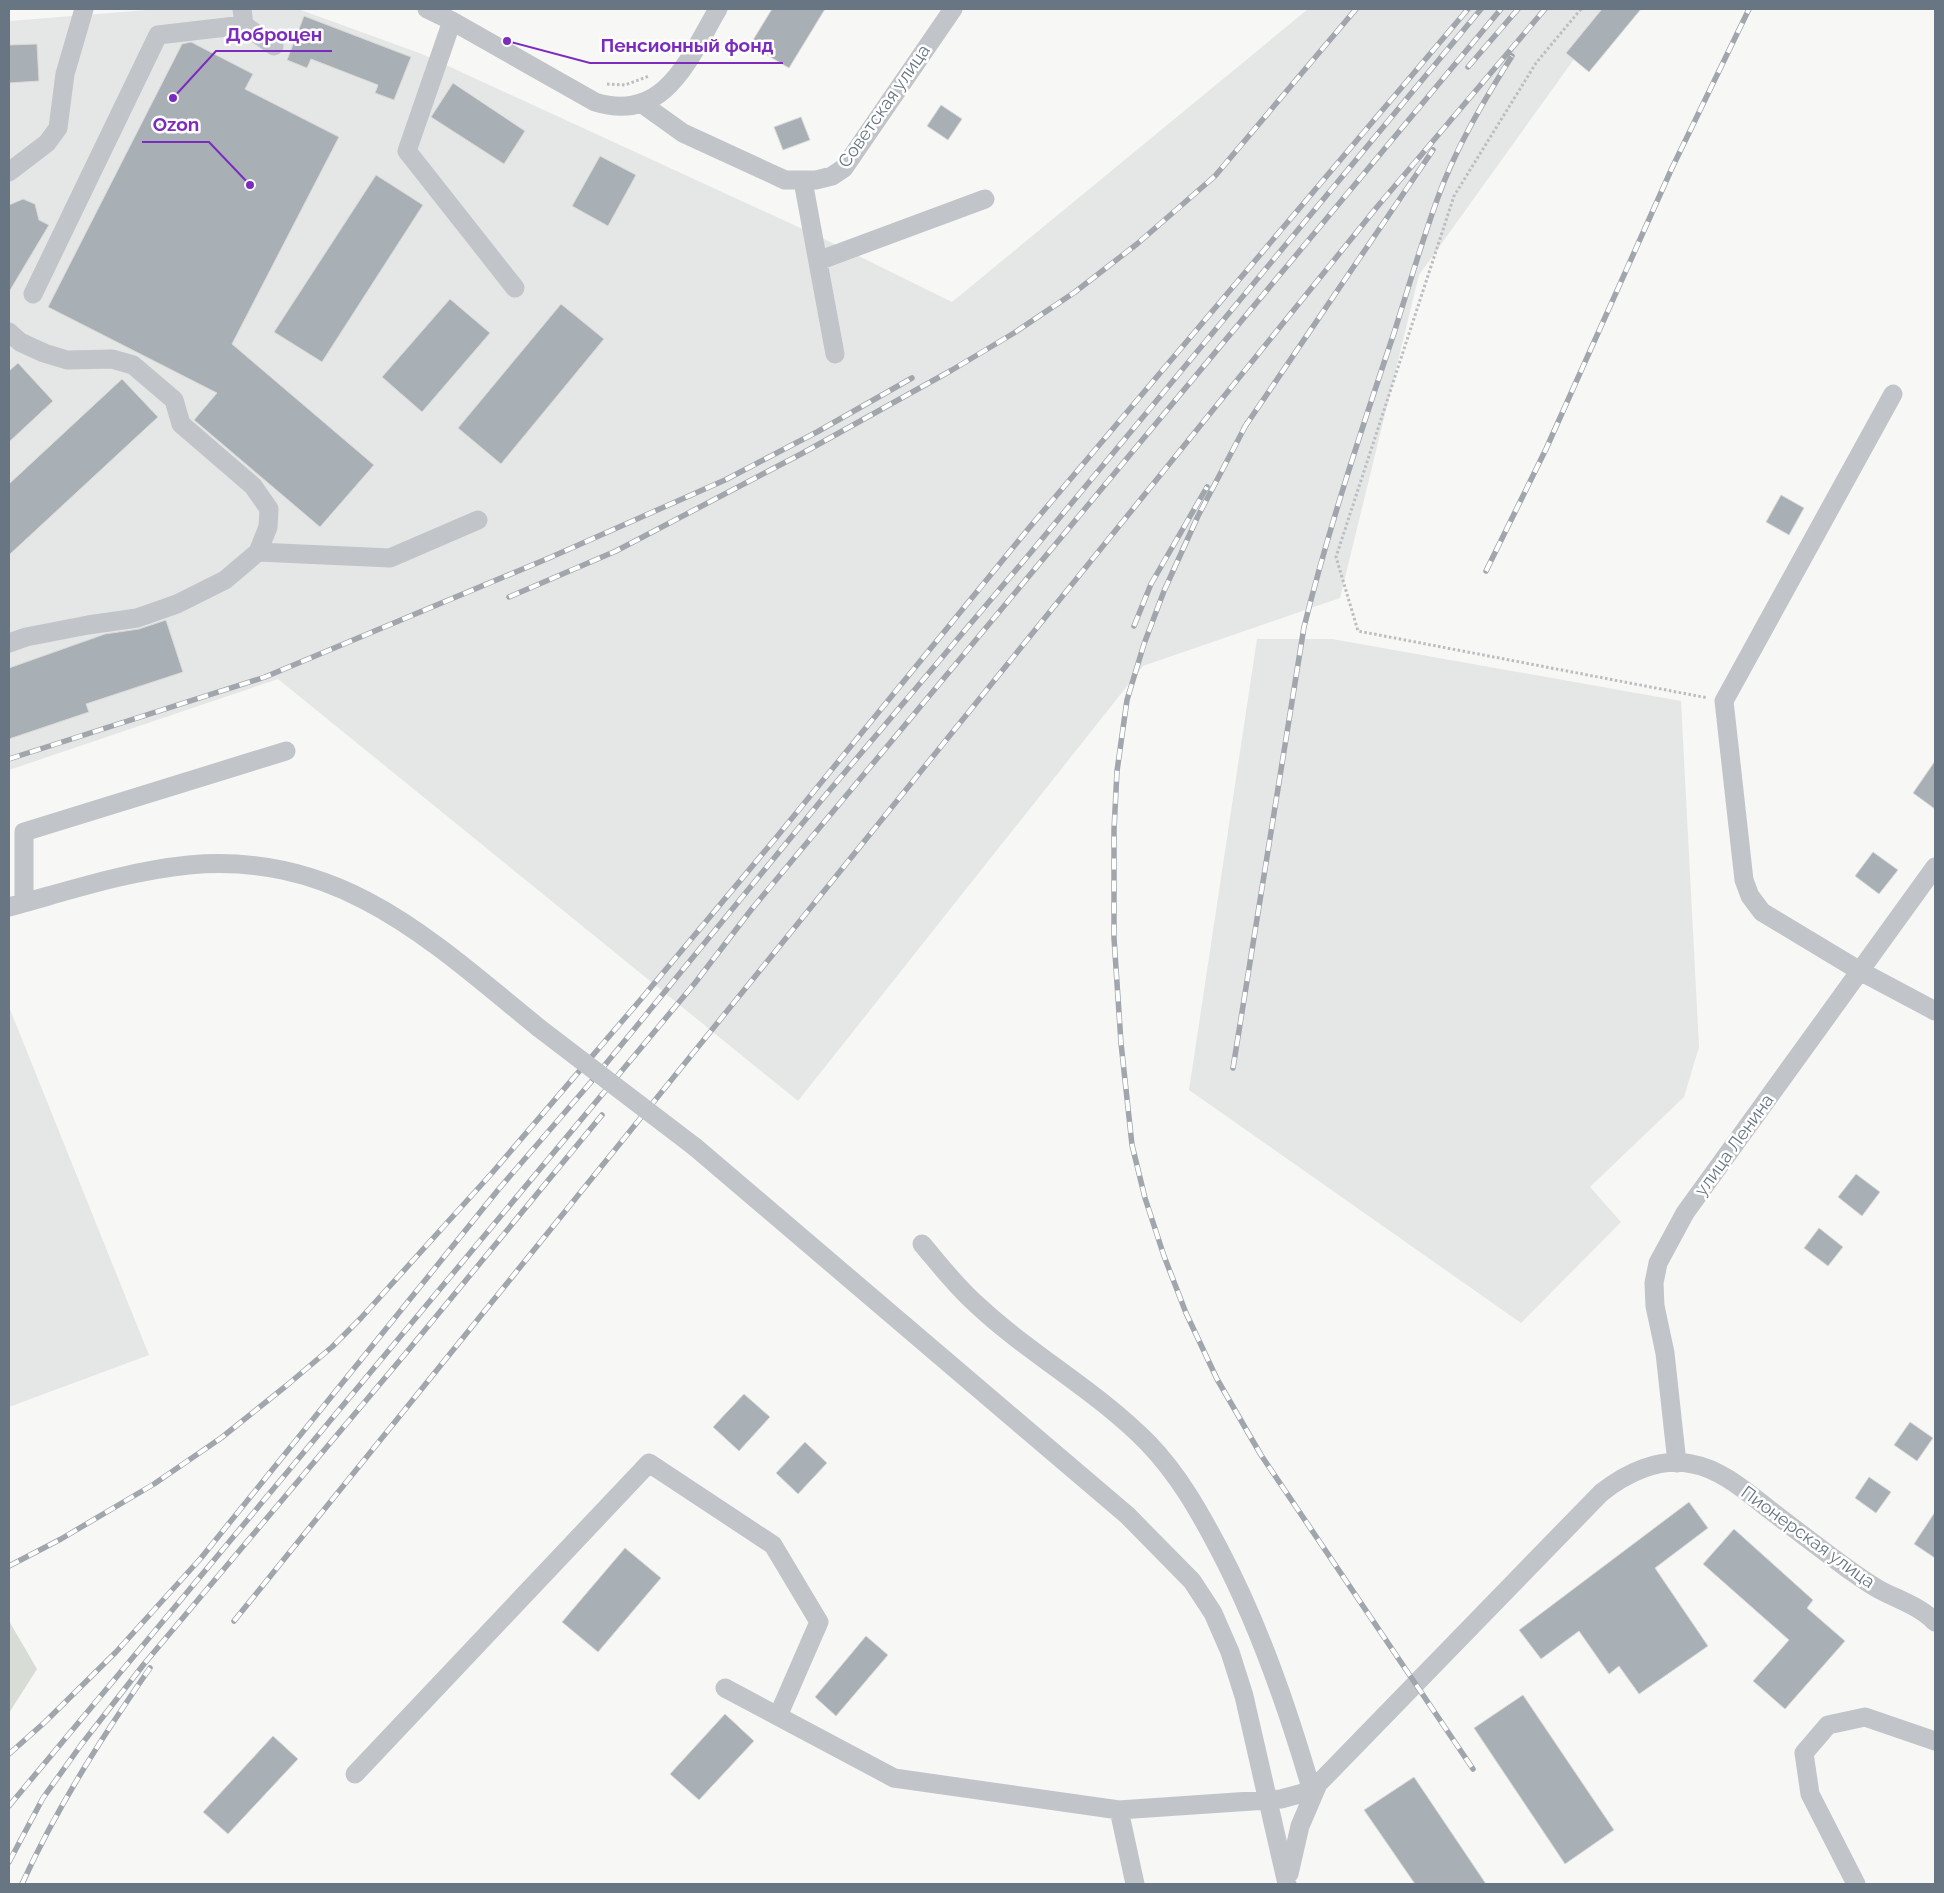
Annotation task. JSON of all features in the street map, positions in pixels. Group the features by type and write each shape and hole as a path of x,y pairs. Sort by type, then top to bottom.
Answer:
{"street":[{"path":"9,172 47,143 58,128 65,74 84,9"},
{"path":"427,9 452,21 595,102 609,107 641,103 657,97 678,76 718,9"},
{"name":"Советская улица","path":"641,103 683,133 785,180 803,181 832,176 844,168 953,9"},
{"path":"33,294 158,35 243,17 274,46"},
{"path":"452,21 407,151 515,288"},
{"path":"803,181 835,354"},
{"path":"818,261 985,199"},
{"path":"9,332 20,342 44,353 67,360 112,359 133,365 174,400 180,424 253,486 269,509 268,527 258,552 225,580 177,604 136,618 26,637 9,643"},
{"path":"1894,394 1724,701 1744,880 1750,896 1762,912 1860,971 1935,1011"},
{"path":"258,552 390,558 478,520"},
{"path":"286,751 24,832 16,905 149,871 191,865 238,866 298,874 346,891 384,909 429,938 539,1028 695,1147 1128,1515 1192,1581 1213,1613 1230,1652 1244,1696 1287,1883"},
{"name":"улица Ленина","path":"1677,1462 1665,1354 1655,1306 1654,1283 1658,1263 1685,1214 1935,867"},
{"path":"922,1244 974,1303 1147,1442 1168,1465 1204,1520 1248,1607 1315,1786 1300,1826 1287,1883"},
{"path":"725,1688 894,1778 1119,1810 1291,1797 1315,1786 1601,1493 1620,1478 1636,1470 1677,1462"},
{"name":"Пионерская улица","path":"1677,1462 1712,1470 1738,1486 1878,1589 1933,1615"},
{"path":"355,1774 649,1463 773,1545 819,1622 778,1716"},
{"path":"1856,1884 1810,1794 1804,1753 1828,1726 1865,1717 1935,1741"},
{"path":"1119,1810 1134,1884"}],"path":[{"path":"1582,9 1536,63 1454,196 1336,557 1358,631 1724,701"},
{"path":"601,82 625,85 653,73"}],"shaded area":[{"path":"160,9 298,9 422,54 818,236 952,302 1308,9 1610,9 1419,275 1340,598 1143,666 798,1101 278,679 9,770 9,21"},
{"path":"1257,639 1332,639 1681,701 1699,1047 1684,1097 1590,1187 1621,1222 1521,1323 1189,1090"},
{"path":"9,1007 149,1355 9,1407"},
{"path":"9,1621 37,1669 9,1713"}],"building":[{"path":"772,9 825,9 789,68 750,45"},
{"path":"1602,9 1641,9 1589,72 1566,53"},
{"path":"304,16 411,57 394,100 375,93 378,85 311,59 307,68 287,60"},
{"path":"191,42 253,74 245,89 339,137 232,344 374,465 320,527 194,420 217,393 48,307 182,44"},
{"path":"37,44 39,81 9,83 9,45"},
{"path":"453,83 525,131 504,164 431,117"},
{"path":"941,105 962,119 948,140 927,126"},
{"path":"801,117 810,140 783,150 774,127"},
{"path":"600,156 636,175 608,226 572,206"},
{"path":"376,175 423,205 322,362 274,332"},
{"path":"23,199 35,204 39,220 49,225 9,292 9,205"},
{"path":"450,299 490,333 422,412 382,377"},
{"path":"561,304 604,339 501,464 458,428"},
{"path":"18,363 53,401 9,442 9,371"},
{"path":"122,379 158,417 9,555 9,484"},
{"path":"1781,495 1804,508 1789,535 1766,522"},
{"path":"166,620 183,672 86,704 89,712 9,739 9,668 105,634 139,629"},
{"path":"1935,761 1935,809 1913,793"},
{"path":"1873,852 1898,870 1879,894 1855,876"},
{"path":"1856,1174 1880,1192 1862,1216 1838,1197"},
{"path":"1819,1228 1843,1247 1828,1266 1804,1248"},
{"path":"744,1394 770,1417 739,1451 713,1427"},
{"path":"1910,1422 1933,1438 1917,1461 1894,1445"},
{"path":"805,1442 827,1463 798,1494 776,1473"},
{"path":"1869,1477 1891,1492 1876,1513 1855,1498"},
{"path":"1689,1502 1708,1528 1655,1568 1708,1646 1639,1694 1619,1666 1609,1674 1579,1631 1541,1659 1519,1630"},
{"path":"1935,1512 1935,1558 1914,1544"},
{"path":"1734,1529 1813,1600 1807,1608 1845,1641 1785,1709 1753,1681 1789,1640 1703,1564"},
{"path":"625,1548 661,1578 598,1652 562,1622"},
{"path":"866,1636 888,1655 836,1716 815,1697"},
{"path":"1523,1695 1614,1830 1565,1864 1474,1728"},
{"path":"725,1714 754,1741 699,1800 670,1774"},
{"path":"273,1736 298,1759 228,1834 203,1812"},
{"path":"1414,1777 1486,1884 1415,1884 1364,1810"}],"railway":[{"path":"509,597 616,551 801,454 952,370 1014,333 1075,292 1137,244 1215,176 1356,9"},
{"path":"9,1566 61,1539 154,1484 221,1438 332,1347 361,1318 492,1173 642,998 775,839 1029,528 1468,9"},
{"path":"9,1754 45,1722 116,1652 201,1558 498,1190 591,1082 824,797 1032,551 1481,9"},
{"path":"9,1806 695,983 751,910 1501,9"},
{"path":"1468,67 1518,9"},
{"path":"234,1621 1377,207 1545,9"},
{"path":"1486,571 1546,449 1672,168 1749,9"},
{"path":"1233,1068 1304,627 1324,553 1346,479 1444,181 1470,126 1512,56"},
{"path":"1244,428 1433,150"},
{"path":"9,759 265,677 549,558 725,480 817,432 912,378"},
{"path":"1247,423 1198,516 1164,591 1144,644 1127,700 1117,771 1114,830 1114,938 1121,1043 1132,1145 1145,1198 1164,1256 1186,1313 1217,1379 1261,1455 1473,1769"},
{"path":"1134,626 1151,584 1207,487"},
{"path":"9,1862 43,1798 81,1745 144,1664 406,1353 602,1115"},
{"path":"22,1884 65,1800 150,1668"}],"place":[{"name":"Пенсионный фонд","path":"507,41"},
{"name":"Доброцен","path":"173,98"},
{"name":"Ozon","path":"250,185"}]}
